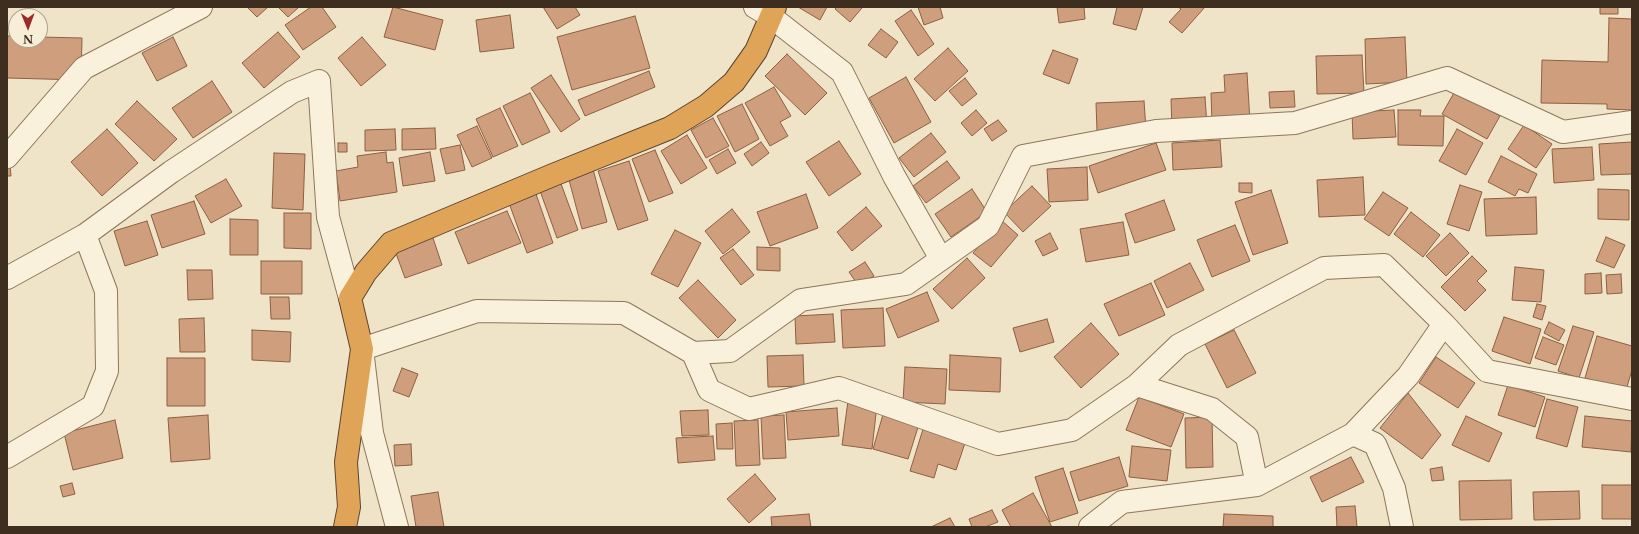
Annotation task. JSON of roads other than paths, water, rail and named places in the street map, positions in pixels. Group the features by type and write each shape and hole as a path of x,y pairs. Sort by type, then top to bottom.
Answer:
{"highway":[{"path":"345,527 349,507 346,462 362,349 350,298 366,272 391,243 670,128 706,106 734,82 756,51 767,10"}],"street":[{"path":"7,157 84,68 201,7"},
{"path":"767,10 842,72 894,176 941,259"},
{"path":"397,527 372,433 362,349 477,311 624,313 693,353 730,351 801,300 906,284 988,226 1023,156 1156,131 1295,123 1447,78 1563,132 1632,122"},
{"path":"7,278 85,236 171,172 292,92 319,81 328,216 350,298"},
{"path":"7,456 93,406 106,371 106,291 85,236"},
{"path":"693,353 709,390 749,409 839,388 998,444 1072,430 1138,385 1179,345 1324,268 1384,265 1444,324 1487,371 1632,399"},
{"path":"1090,527 1122,502 1257,485 1353,434 1408,376 1444,324"},
{"path":"1138,385 1212,409 1247,437 1257,485"},
{"path":"1353,434 1375,444 1394,488 1402,527"}]}
